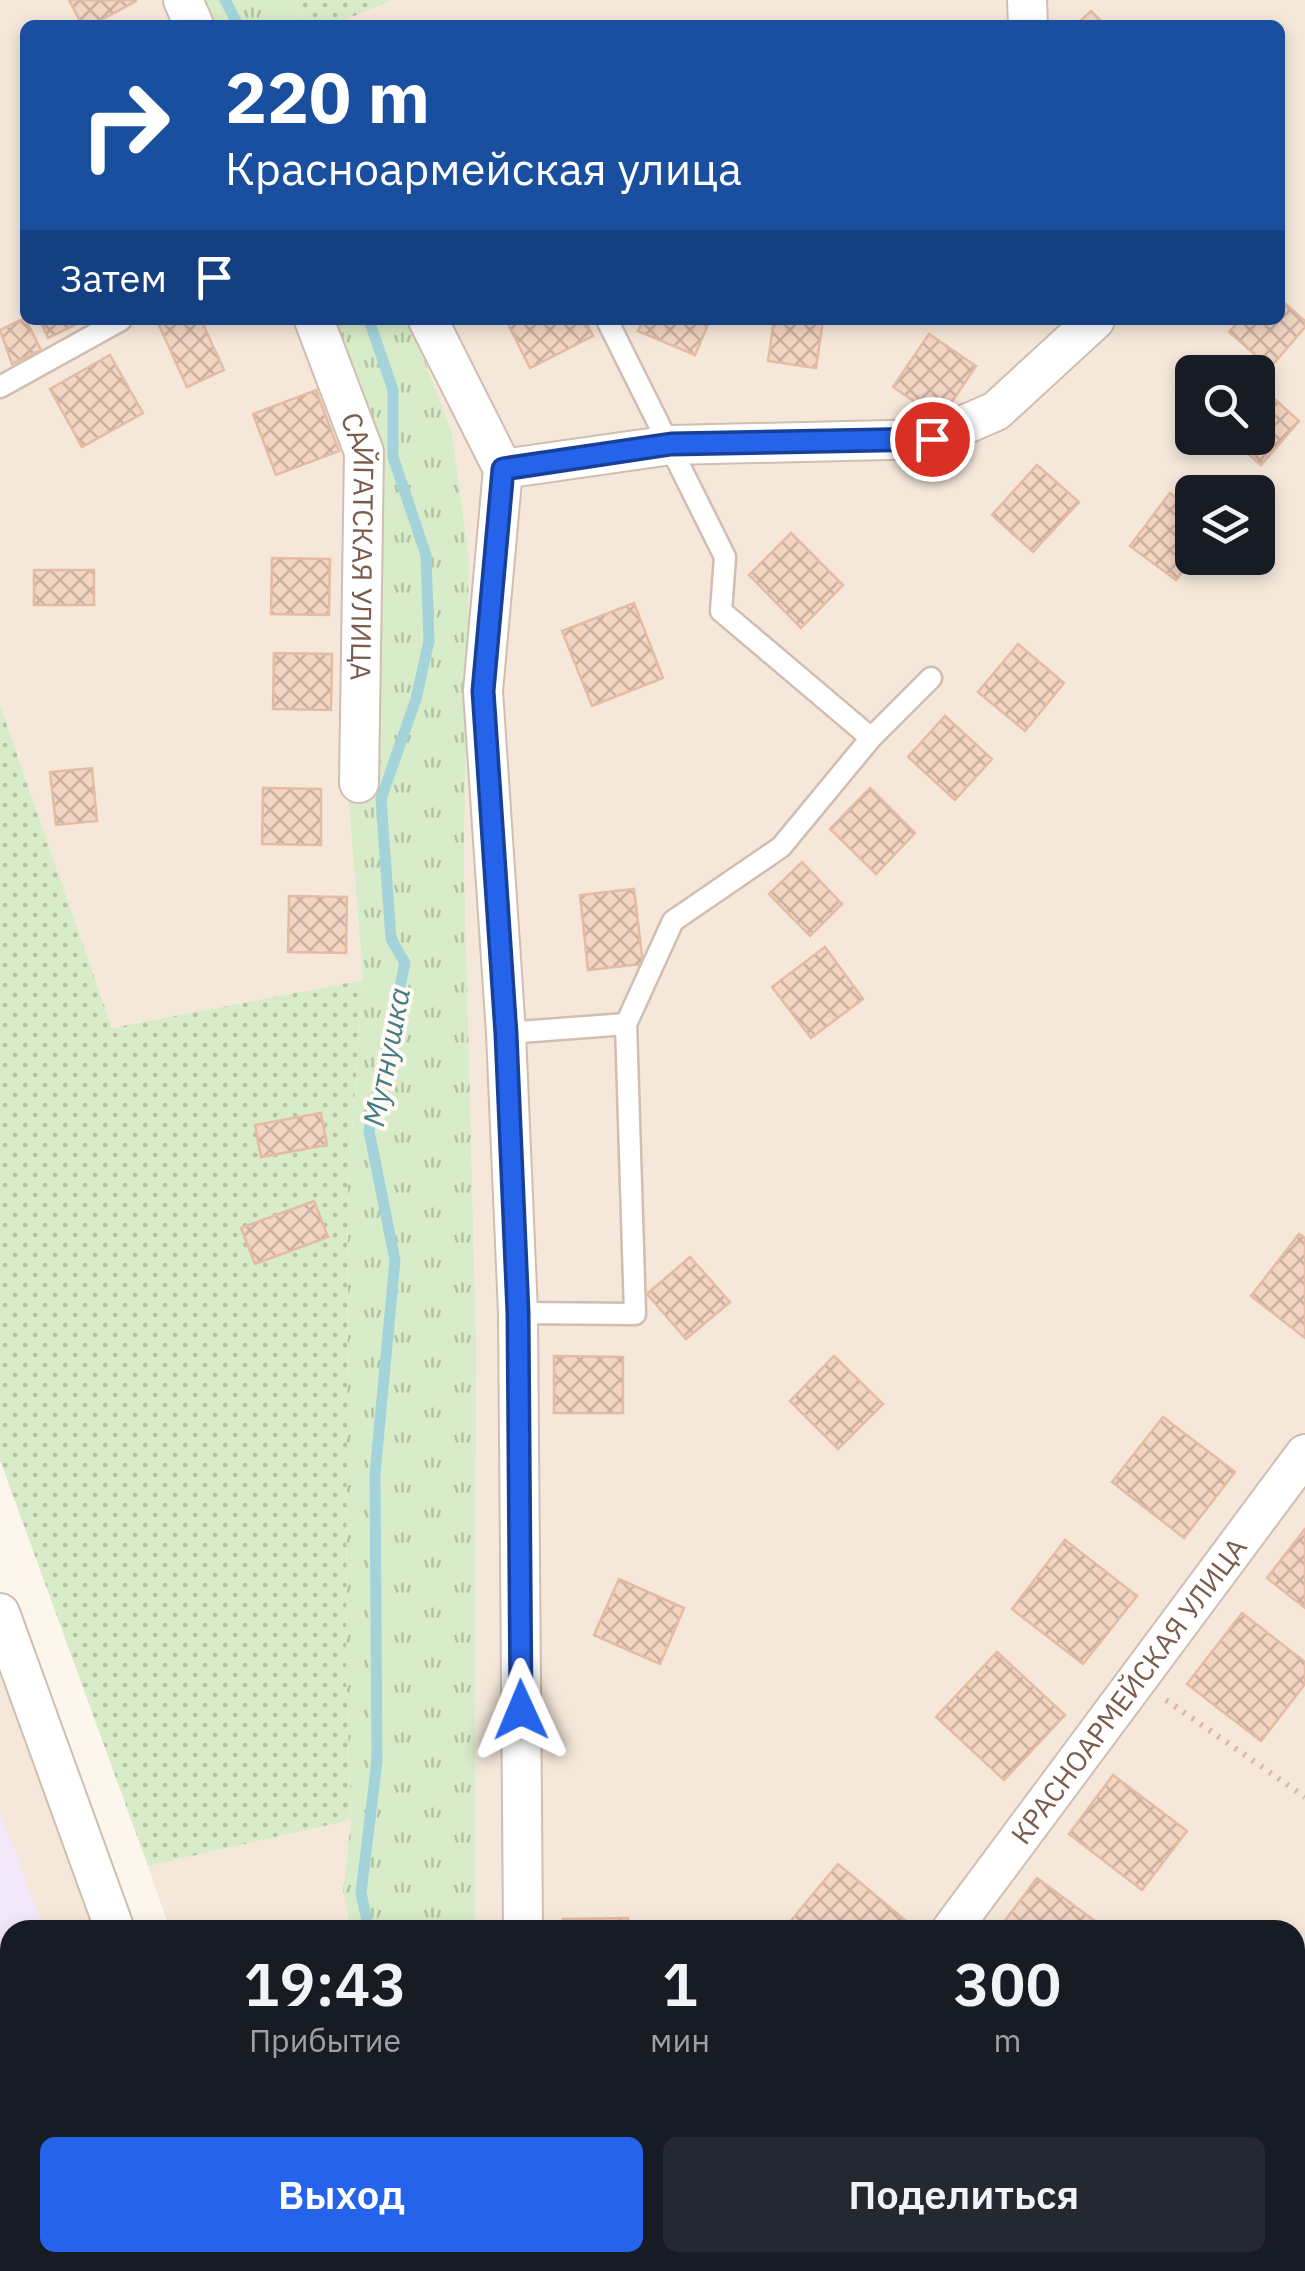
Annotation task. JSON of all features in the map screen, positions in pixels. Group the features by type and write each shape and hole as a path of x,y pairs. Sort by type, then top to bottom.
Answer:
{"street":[{"name":"САЙГАТСКАЯ УЛИЦА","path":"316,325 364,452 359,783"},
{"path":"431,325 503,469 483,691 506,1034 518,1313 523,1920"},
{"path":"503,469 671,444 932,439 996,410 1090,325"},
{"name":"КРАСНОАРМЕЙСКАЯ УЛИЦА","path":"958,1920 1305,1454"},
{"path":"0,1613 110,1920"}],"lane":[{"path":"0,387 112,325"},
{"path":"610,325 725,556 721,610 871,738"},
{"path":"518,1313 636,1314 626,1024 673,921 781,847 871,738 932,678"},
{"path":"506,1034 626,1024"}],"path":[{"path":"1136,1679 1305,1797"}],"shaded area":[{"path":"0,0 172,0 180,20 20,20 20,325 305,325 353,462 348,793 363,980 112,1028 0,705"},
{"path":"392,0 1305,0 1305,1920 475,1920 476,1336 464,861 469,557 452,432 411,325 1285,325 1285,20 345,20"},
{"path":"0,1613 111,1920 0,1920"},
{"path":"0,1812 40,1920 0,1920"},
{"path":"351,1820 343,1892 349,1920 167,1920 148,1866"}],"green space":[{"path":"195,0 296,0 306,20 204,20"},
{"path":"296,0 392,0 345,20 306,20"},
{"path":"329,325 411,325 452,432 469,557 464,861 476,1336 475,1920 349,1920 343,1892 351,1820 346,1676 348,1186 363,980 348,793 376,451"},
{"path":"0,705 112,1028 363,980 348,1186 346,1676 351,1820 148,1866 0,1460"}],"building":[{"path":"69,0 136,0 101,20 79,20"},
{"path":"1091,11 1100,20 1081,20"},
{"path":"1285,303 1305,321 1305,327 1275,362 1275,355 1255,355 1229,332 1235,325 1285,325"},
{"path":"20,320 20,325 28,325 41,350 12,364 0,330"},
{"path":"42,325 75,325 48,338"},
{"path":"159,325 203,325 224,370 187,387"},
{"path":"508,325 588,325 593,336 530,368"},
{"path":"641,325 708,325 695,355 638,331"},
{"path":"773,325 822,325 816,368 768,361"},
{"path":"929,334 976,366 940,419 893,387"},
{"path":"110,355 143,413 82,447 50,389"},
{"path":"316,390 339,451 276,475 253,414"},
{"path":"1275,399 1299,421 1275,449"},
{"path":"1250,455 1270,455 1261,465"},
{"path":"1037,465 1079,502 1033,552 992,515"},
{"path":"1170,493 1175,497 1175,575 1180,575 1176,580 1130,546"},
{"path":"791,533 843,585 801,628 749,575"},
{"path":"272,558 330,559 329,615 271,614"},
{"path":"34,570 94,570 94,605 34,605"},
{"path":"634,603 663,678 592,706 562,631"},
{"path":"1018,644 1064,683 1025,731 978,692"},
{"path":"274,653 332,654 331,710 273,709"},
{"path":"945,716 992,759 955,800 908,757"},
{"path":"92,768 97,821 56,825 50,772"},
{"path":"263,788 321,789 321,845 262,844"},
{"path":"870,788 915,833 876,874 830,829"},
{"path":"802,862 842,904 810,936 769,894"},
{"path":"634,889 643,964 588,970 580,895"},
{"path":"289,896 347,897 346,953 288,952"},
{"path":"825,947 863,999 811,1038 772,987"},
{"path":"321,1113 327,1145 261,1157 255,1125"},
{"path":"314,1201 328,1237 255,1264 241,1228"},
{"path":"1299,1234 1305,1238 1305,1338 1251,1296"},
{"path":"690,1257 730,1302 686,1339 647,1294"},
{"path":"554,1356 623,1357 623,1413 554,1413"},
{"path":"834,1356 883,1404 838,1449 790,1401"},
{"path":"1163,1417 1235,1472 1184,1538 1112,1482"},
{"path":"1305,1529 1305,1608 1267,1578"},
{"path":"1065,1540 1137,1596 1083,1664 1012,1609"},
{"path":"619,1579 684,1608 660,1664 594,1635"},
{"path":"1242,1613 1305,1662 1305,1684 1261,1741 1187,1684"},
{"path":"997,1652 1065,1715 1004,1780 936,1717"},
{"path":"1113,1775 1187,1831 1142,1890 1069,1834"},
{"path":"838,1864 905,1920 791,1920"},
{"path":"1037,1878 1094,1920 1006,1920"},
{"path":"628,1918 628,1920 563,1920"}],"waterway":[{"name":"Мутнушка","path":"225,0 235,20"},
{"name":"Мутнушка","path":"367,1920 361,1893 377,1761 375,1474 395,1260 369,1131 405,963 391,939 381,799 416,699 429,641 426,555 393,457 393,390 371,325"}],"route":[{"path":"521,1710 518,1313 506,1034 483,691 503,469 671,444 932,439"}]}
